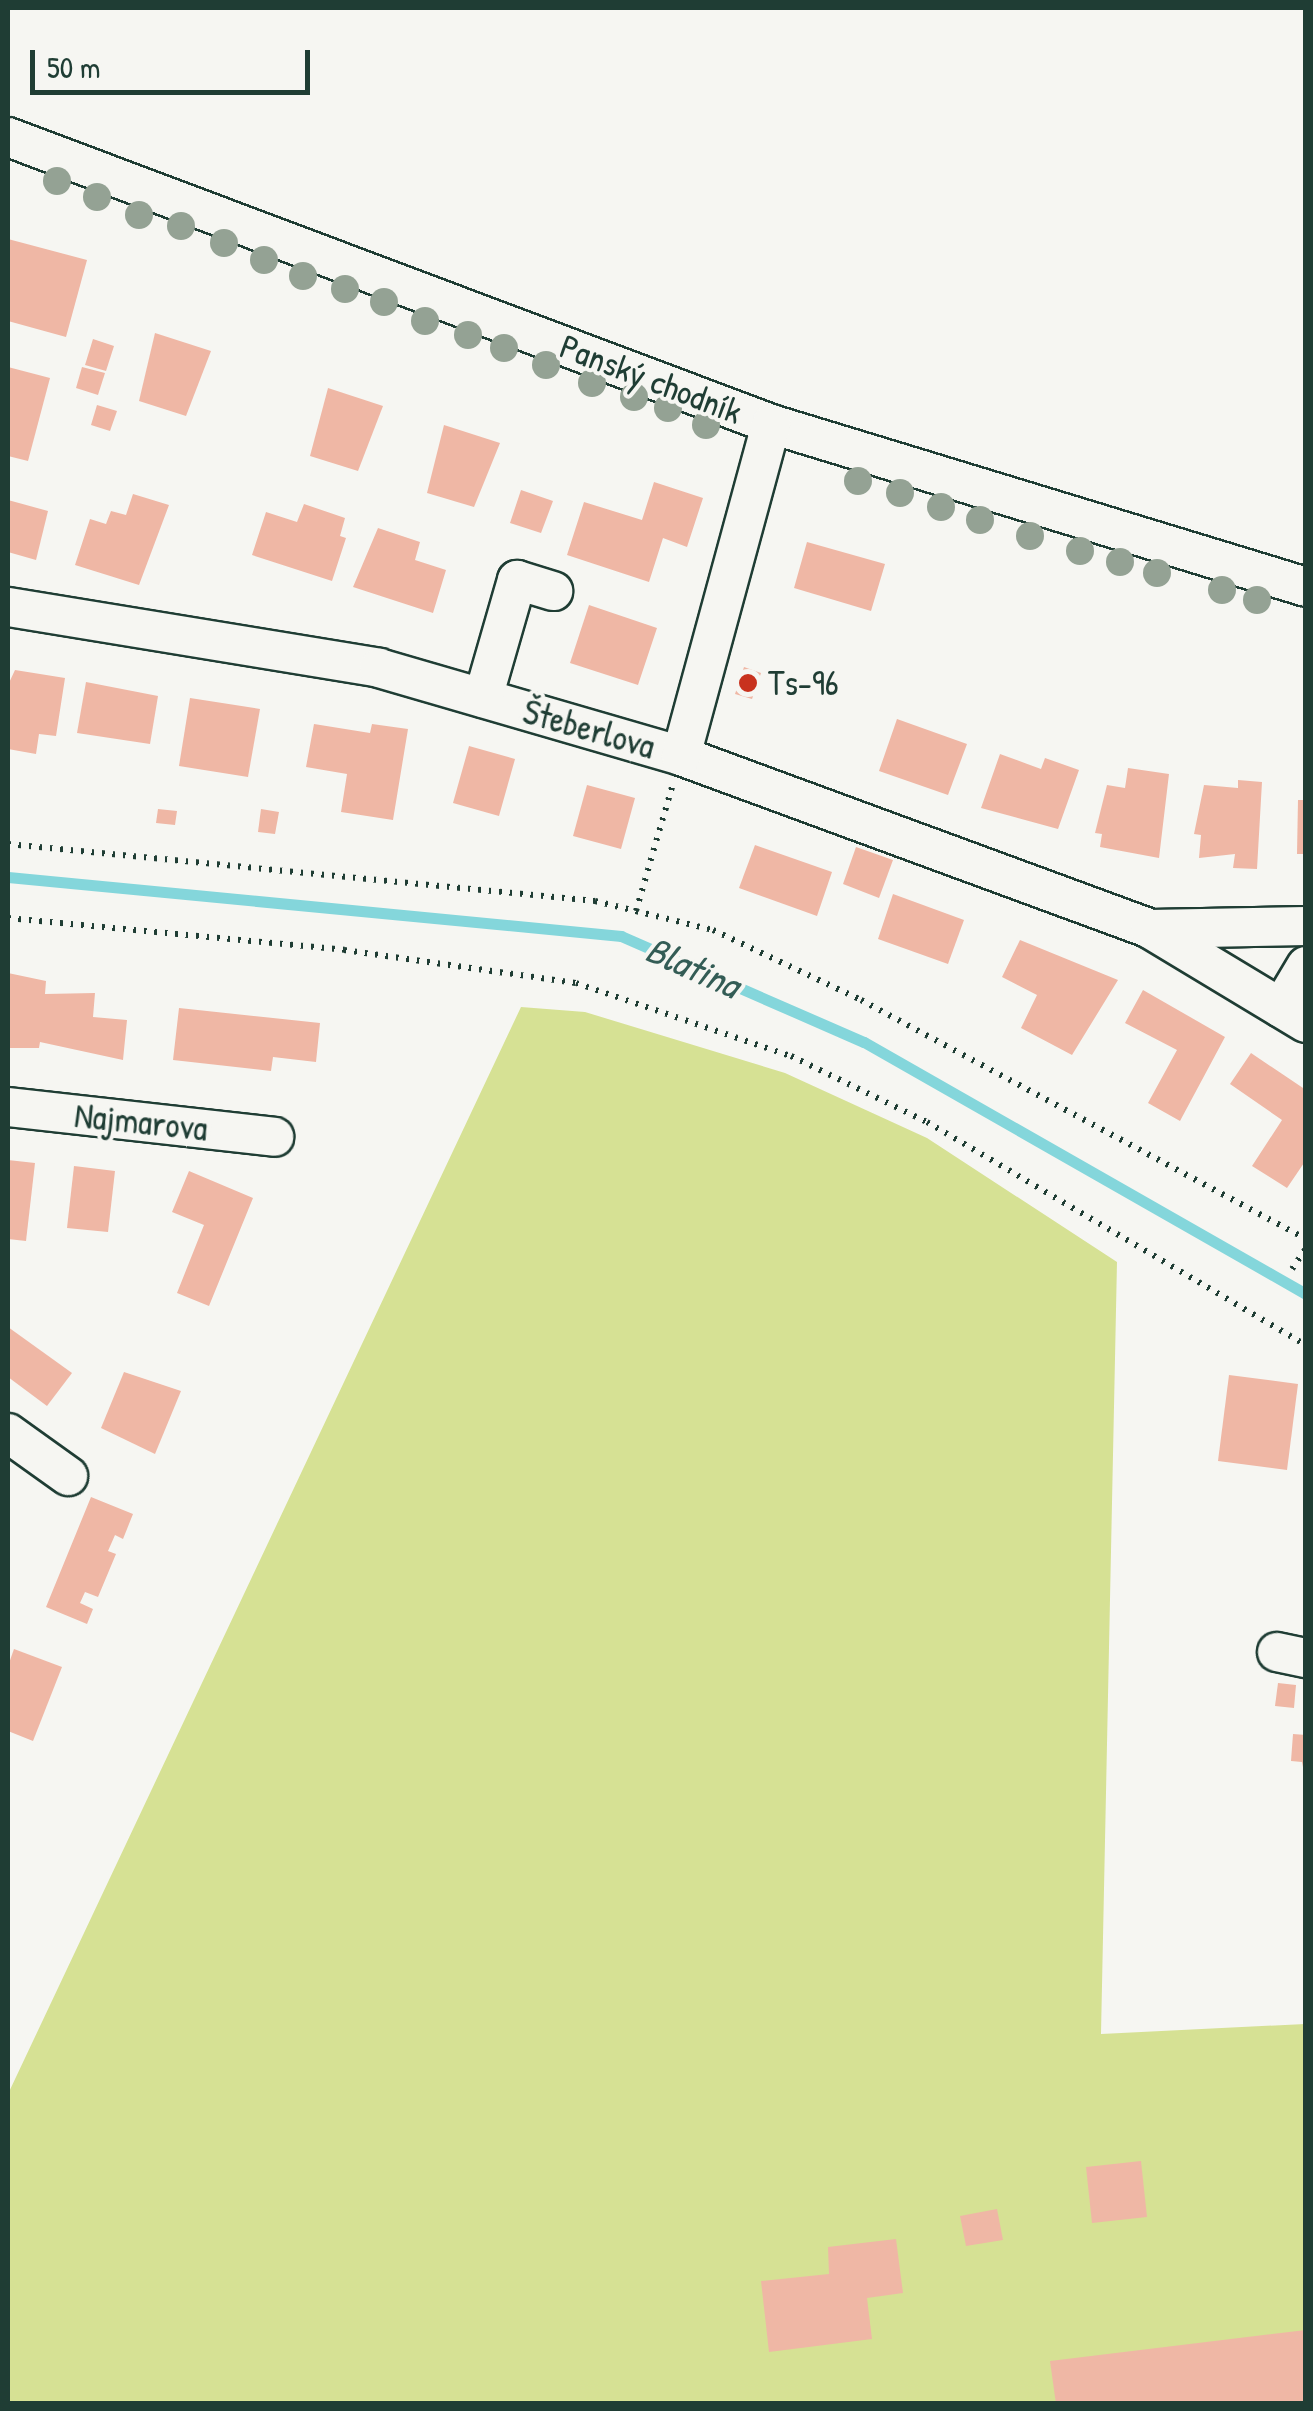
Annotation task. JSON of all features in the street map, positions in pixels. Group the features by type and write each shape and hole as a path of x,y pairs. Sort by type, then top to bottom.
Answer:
{"street":[{"name":"Panský chodník","path":"8,137 770,424 1306,587"},
{"path":"681,756 770,424"},
{"path":"483,698 517,580 553,591"},
{"name":"Šteberlova","path":"8,607 379,668 681,756 1150,930 1293,1015"},
{"name":"Šteberlova","path":"1150,930 1306,926"},
{"path":"1293,1015 1306,966"},
{"name":"Najmarova","path":"8,1107 274,1137"},
{"path":"8,1433 68,1476"}],"path":[{"path":"636,911 681,756"},
{"path":"8,844 371,877 636,911 713,930 844,992 1306,1239"},
{"path":"8,918 344,950 576,982 791,1056 927,1122 1306,1345"},
{"path":"1292,1269 1306,1248"}],"green space":[{"path":"521,1007 585,1012 785,1073 927,1138 1117,1262 1101,2034 1305,2024 1305,2403 8,2404 8,2094"}],"building":[{"path":"8,239 87,260 66,337 8,321"},
{"path":"155,333 211,351 186,416 139,401"},
{"path":"93,339 114,346 106,371 85,365"},
{"path":"8,367 50,378 28,461 8,456"},
{"path":"82,367 105,373 98,395 76,388"},
{"path":"328,388 383,406 358,471 310,456"},
{"path":"97,405 117,411 110,431 91,425"},
{"path":"444,425 500,443 474,507 427,493"},
{"path":"654,482 703,498 687,547 663,538 649,582 567,555 584,502 642,520"},
{"path":"521,490 553,501 541,533 510,523"},
{"path":"133,494 169,505 139,585 75,565 90,519 106,524 111,511 126,515"},
{"path":"8,500 48,511 36,560 8,552"},
{"path":"304,504 345,518 340,536 346,538 332,581 252,555 266,512 297,522"},
{"path":"378,528 420,542 415,560 446,570 433,613 353,587"},
{"path":"807,542 885,564 871,611 794,588"},
{"path":"589,605 657,628 638,685 570,663"},
{"name":"Ts-96","path":"744,667 761,673 752,699 735,694"},
{"path":"15,670 65,678 56,736 39,734 36,754 8,749 8,685"},
{"path":"86,682 158,696 150,744 77,733"},
{"path":"190,698 260,709 248,777 179,766"},
{"path":"897,719 967,744 948,795 879,771"},
{"path":"314,724 370,733 372,724 408,729 393,820 341,812 347,774 306,767"},
{"path":"469,746 515,759 499,816 453,803"},
{"path":"1000,754 1041,769 1045,758 1079,770 1058,829 981,808"},
{"path":"1128,768 1169,774 1159,858 1100,847 1102,834 1095,833 1107,785 1125,788"},
{"path":"1238,780 1262,782 1257,869 1233,868 1235,854 1199,858 1201,835 1194,834 1204,785 1238,788"},
{"path":"587,785 635,798 621,849 573,836"},
{"path":"1298,800 1306,800 1306,854 1297,854"},
{"path":"158,809 177,811 175,825 156,823"},
{"path":"261,809 279,812 275,834 258,832"},
{"path":"755,845 832,872 817,916 739,888"},
{"path":"856,847 893,860 879,898 843,884"},
{"path":"893,894 964,920 948,964 878,939"},
{"path":"1020,940 1118,980 1072,1055 1021,1028 1037,995 1002,977"},
{"path":"8,973 46,981 45,994 95,993 93,1017 127,1020 123,1060 40,1042 39,1048 8,1048"},
{"path":"1143,990 1225,1037 1180,1121 1148,1103 1177,1050 1125,1023"},
{"path":"179,1008 320,1023 316,1062 273,1057 271,1071 173,1060"},
{"path":"1251,1053 1306,1090 1306,1160 1287,1188 1252,1166 1282,1120 1230,1084"},
{"path":"8,1160 35,1163 26,1241 8,1239"},
{"path":"74,1166 115,1171 108,1232 67,1228"},
{"path":"189,1171 253,1198 209,1306 177,1293 204,1225 172,1212"},
{"path":"8,1327 72,1373 47,1406 8,1377"},
{"path":"124,1372 181,1391 155,1454 101,1428"},
{"path":"1229,1375 1298,1384 1287,1470 1218,1461"},
{"path":"91,1497 133,1514 123,1539 115,1535 108,1551 116,1554 98,1597 85,1592 80,1603 93,1609 87,1624 46,1607"},
{"path":"14,1649 62,1667 33,1741 8,1731 8,1666"},
{"path":"1278,1683 1296,1685 1294,1708 1275,1706"},
{"path":"1293,1734 1306,1735 1306,1783 1302,1762 1291,1761"},
{"path":"1141,2161 1147,2217 1092,2223 1086,2167"},
{"path":"997,2209 1003,2240 966,2246 960,2216"},
{"path":"896,2239 903,2293 867,2298 872,2339 769,2352 761,2281 829,2274 828,2247"},
{"path":"1306,2330 1306,2404 1056,2404 1050,2361"}],"waterway":[{"name":"Blatina","path":"8,877 621,936 864,1042 1306,1294"}],"place":[{"name":"Ts-96","path":"748,683"}]}
